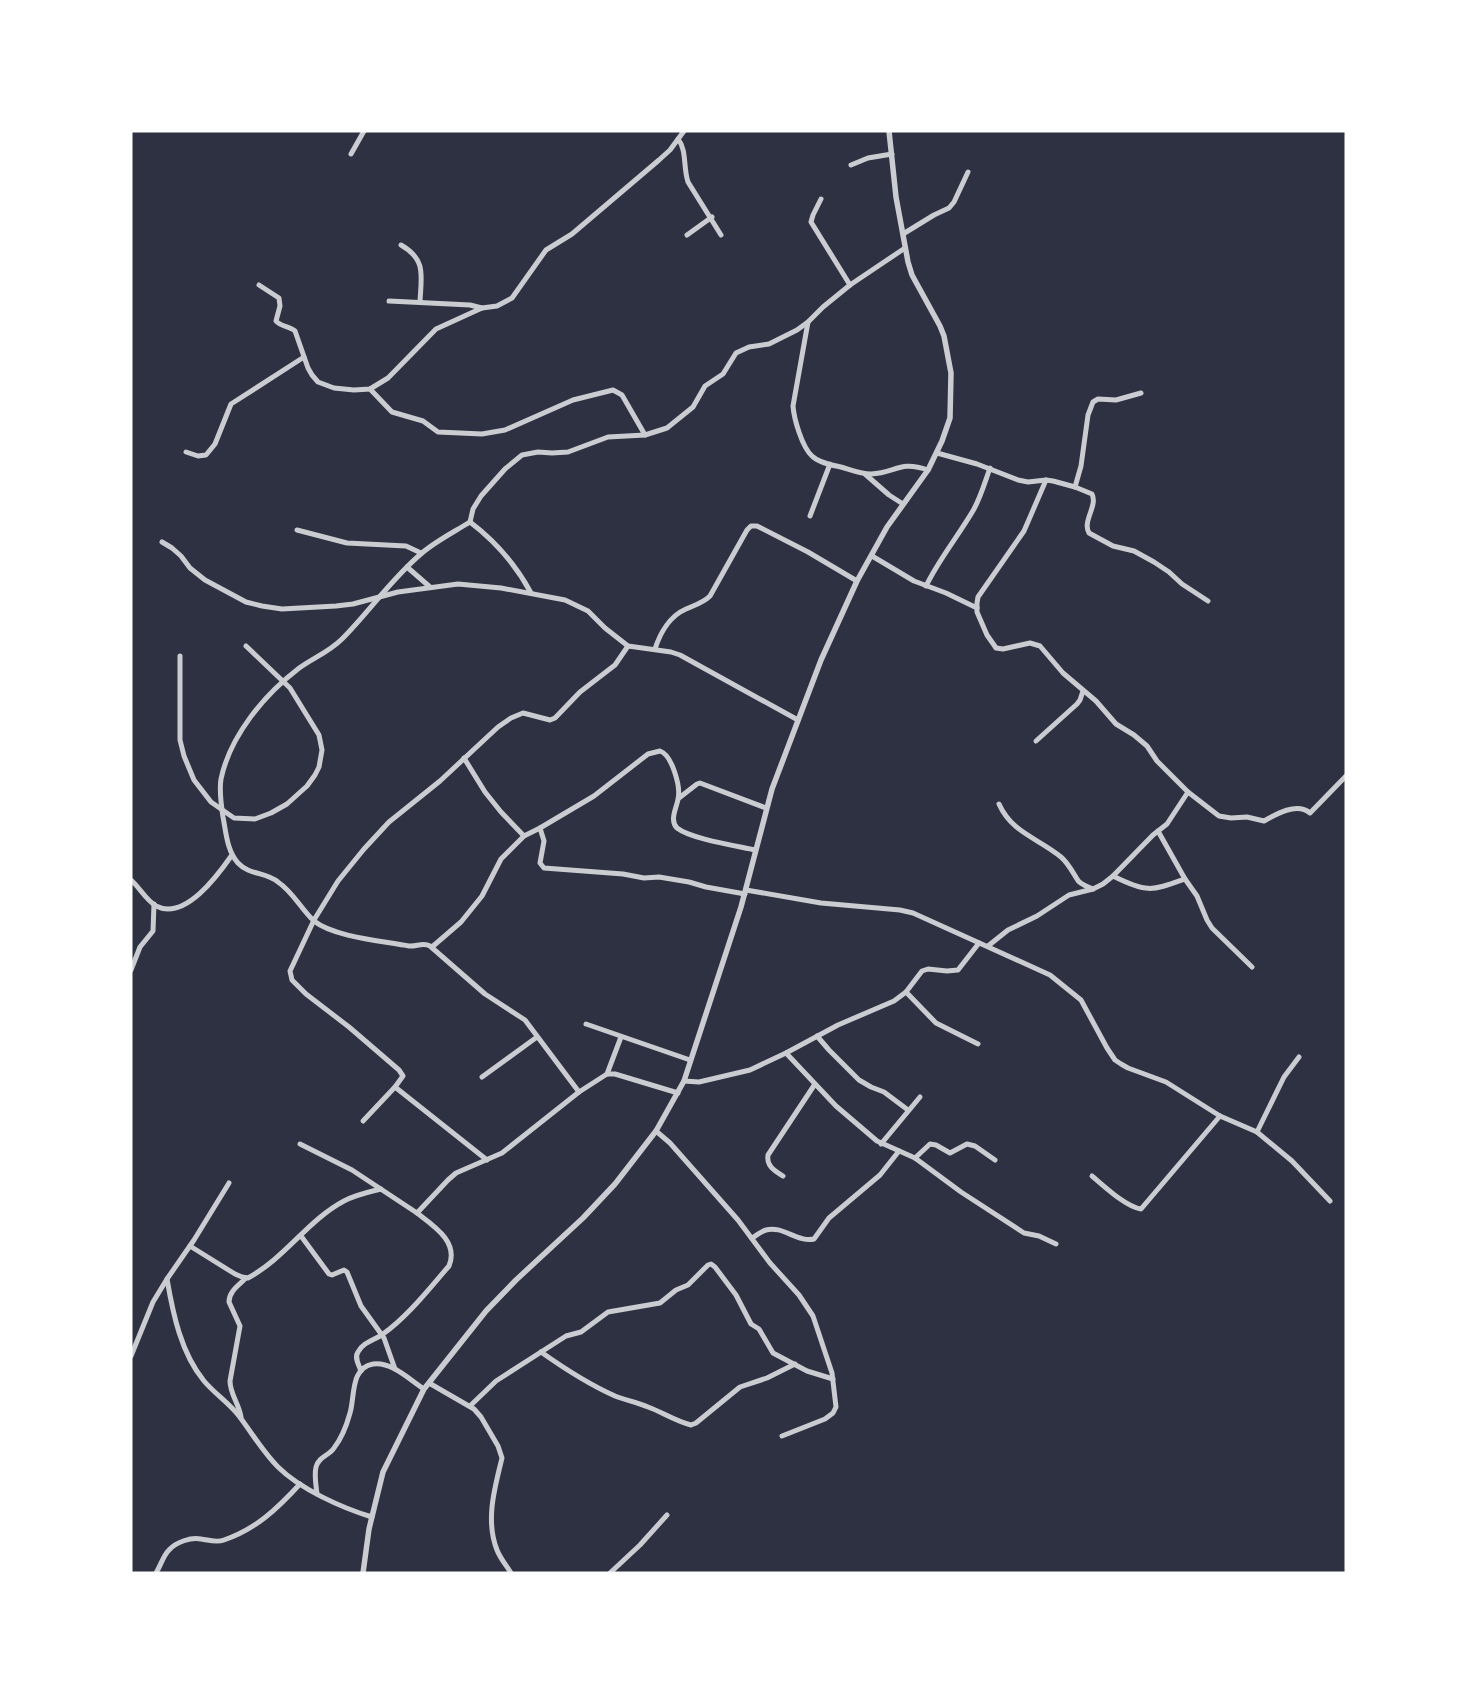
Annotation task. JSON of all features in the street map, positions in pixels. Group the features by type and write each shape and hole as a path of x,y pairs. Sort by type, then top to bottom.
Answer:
{"street":[{"path":"350,154 364,131"},
{"path":"260,285 279,298 280,306 276,321 295,331 312,375 318,382 334,388 354,390 370,388 388,378 436,330 482,308 497,306 512,298 546,250 572,234 659,160 684,131"},
{"path":"363,1573 372,1517 386,1465 424,1389 486,1311 600,1200 656,1131 678,1093 684,1080 745,892 766,808 821,660 857,581 887,527 928,470 937,453 950,418 951,373 942,331 912,275 905,248 896,197 889,131"},
{"path":"678,139 684,147 685,173 688,182 721,235"},
{"path":"851,165 868,158 892,154"},
{"path":"903,234 949,208 954,202 968,172"},
{"path":"821,200 811,222 850,286"},
{"path":"687,235 712,218"},
{"path":"401,245 413,252 418,258 421,281 420,302"},
{"path":"579,1092 524,1020 485,994 432,947 423,944 414,947 343,934 322,926 314,920 277,880 264,874 248,871 237,862 232,855 220,796 221,779 233,746 243,728 260,706 283,682 341,640 421,554 470,522 473,509 481,496 505,470 522,456 538,452 568,452 608,437 645,435 666,428 693,407 705,386 723,374 736,353 749,347 769,344 808,322 822,307 905,248"},
{"path":"389,301 470,305 482,308"},
{"path":"808,322 793,400 793,410 806,449 814,458 865,474 908,465 928,470"},
{"path":"186,452 198,456 206,455 215,444 231,404 304,357"},
{"path":"370,388 392,412 423,421 438,432 482,434 504,430 573,400 613,390 622,395 645,435"},
{"path":"1075,487 1081,466 1088,415 1092,402 1098,399 1116,400 1141,393"},
{"path":"937,453 990,468 1023,482 1046,480 1075,487 1092,494 1094,498 1086,527 1089,533 1112,546 1138,553 1154,562 1208,601"},
{"path":"810,516 830,464"},
{"path":"926,586 935,568 973,509 990,468"},
{"path":"865,474 903,504"},
{"path":"1046,480 1024,531 978,597 976,608 987,635 996,648 1006,649 1024,644 1037,644 1063,673 1096,701 1119,727 1134,735 1147,746 1164,768 1188,792 1219,816 1231,818 1247,817 1264,821 1276,814 1296,808 1310,813 1346,776"},
{"path":"470,522 509,559 531,593"},
{"path":"654,649 661,633 675,616 684,609 703,602 710,596 751,526 757,526 808,552 857,581"},
{"path":"297,530 346,543 406,546 421,554"},
{"path":"162,542 172,548 190,568 205,580 246,602 282,609 352,604 381,596 458,584 501,588 565,600 588,612 628,646 680,655 798,720"},
{"path":"872,556 914,581 946,593 976,608"},
{"path":"407,567 430,587"},
{"path":"180,656 180,740 184,756 194,780 211,802 234,818 255,819 271,813 297,796 315,776 322,750 319,735 290,688 246,646"},
{"path":"363,1120 403,1076 399,1070 306,994 291,978 290,971 314,920 338,881 382,828 440,781 498,727 515,715 523,713 550,720 555,718 580,692 614,665 628,646"},
{"path":"1036,741 1080,700 1083,690"},
{"path":"432,947 461,922 482,896 501,859 524,836 594,796 619,778 639,760 655,751 664,752 670,759 677,781 679,798"},
{"path":"464,758 500,812 524,836"},
{"path":"755,850 695,836 678,828 674,824 675,806 679,798 700,783 766,808"},
{"path":"988,946 1008,930 1037,916 1072,894 1093,890 1114,876 1138,848 1167,824 1188,792"},
{"path":"999,804 1003,814 1011,823 1061,857 1077,881 1093,890"},
{"path":"540,828 544,841 540,864 544,868 623,874 644,878 659,877 706,887 821,903 900,910 929,920 1046,972 1080,1000 1111,1054 1121,1064 1166,1082 1220,1116 1257,1132 1292,1161 1330,1201"},
{"path":"1158,832 1197,896 1212,928 1252,968"},
{"path":"131,880 154,904 164,908 174,908 192,900 218,875 232,855"},
{"path":"1114,876 1147,889 1161,887 1185,879"},
{"path":"1072,894 1077,881"},
{"path":"131,970 137,951 153,931 154,904"},
{"path":"684,1080 699,1082 742,1073 786,1053 816,1036 894,1001 906,992 922,971 958,970 979,943"},
{"path":"906,992 936,1023 978,1044"},
{"path":"586,1024 690,1060"},
{"path":"816,1036 859,1080 870,1087 884,1092 908,1110"},
{"path":"482,1077 537,1037"},
{"path":"606,1074 621,1037"},
{"path":"786,1053 848,1118 880,1144 915,1158 961,1192 1024,1233 1039,1236 1056,1244"},
{"path":"1257,1132 1284,1076 1299,1057"},
{"path":"417,1213 456,1173 502,1153 516,1144 579,1092 606,1074 614,1074 678,1093"},
{"path":"783,1176 769,1164 768,1155 815,1084"},
{"path":"395,1086 487,1160"},
{"path":"880,1144 920,1097"},
{"path":"1092,1176 1125,1202 1141,1209 1220,1116"},
{"path":"656,1131 670,1143 720,1199 770,1263 799,1295 816,1326 834,1379 837,1402 832,1413 818,1422 782,1436"},
{"path":"300,1144 352,1170 417,1213 436,1227 452,1251 452,1259 449,1266 412,1308 382,1335 370,1341 358,1351 356,1358 361,1371"},
{"path":"915,1158 930,1144 936,1145 950,1153 967,1144 971,1144 995,1160"},
{"path":"752,1238 765,1230 772,1229 806,1240 814,1239 829,1218 880,1175 899,1151"},
{"path":"131,1356 166,1279 190,1246 229,1183"},
{"path":"241,1420 239,1406 230,1389 240,1326 229,1302 231,1293 246,1278 280,1256 314,1223 340,1203 380,1189"},
{"path":"301,1236 329,1274 332,1275 344,1270 347,1272 361,1306 382,1335 395,1369"},
{"path":"190,1246 235,1274 246,1278"},
{"path":"470,1406 496,1381 566,1336 582,1332 608,1312 660,1303 676,1290 688,1286 711,1264 736,1295 751,1324 759,1330 775,1355 807,1371 834,1379"},
{"path":"166,1279 172,1309 189,1358 203,1380 241,1420 278,1467 291,1479 317,1494 348,1509 372,1517"},
{"path":"541,1352 572,1374 595,1386 691,1425 740,1387 767,1378 795,1364"},
{"path":"317,1494 315,1474 317,1464 321,1458 331,1452 336,1446 350,1415 354,1387 361,1371 373,1364 380,1364 395,1369 424,1389"},
{"path":"429,1383 470,1406 481,1417 502,1454 492,1505 492,1525 496,1549 511,1573"},
{"path":"156,1573 165,1556 174,1546 194,1539 221,1541 245,1532 253,1528 300,1484"},
{"path":"610,1573 646,1540 667,1515"}]}
